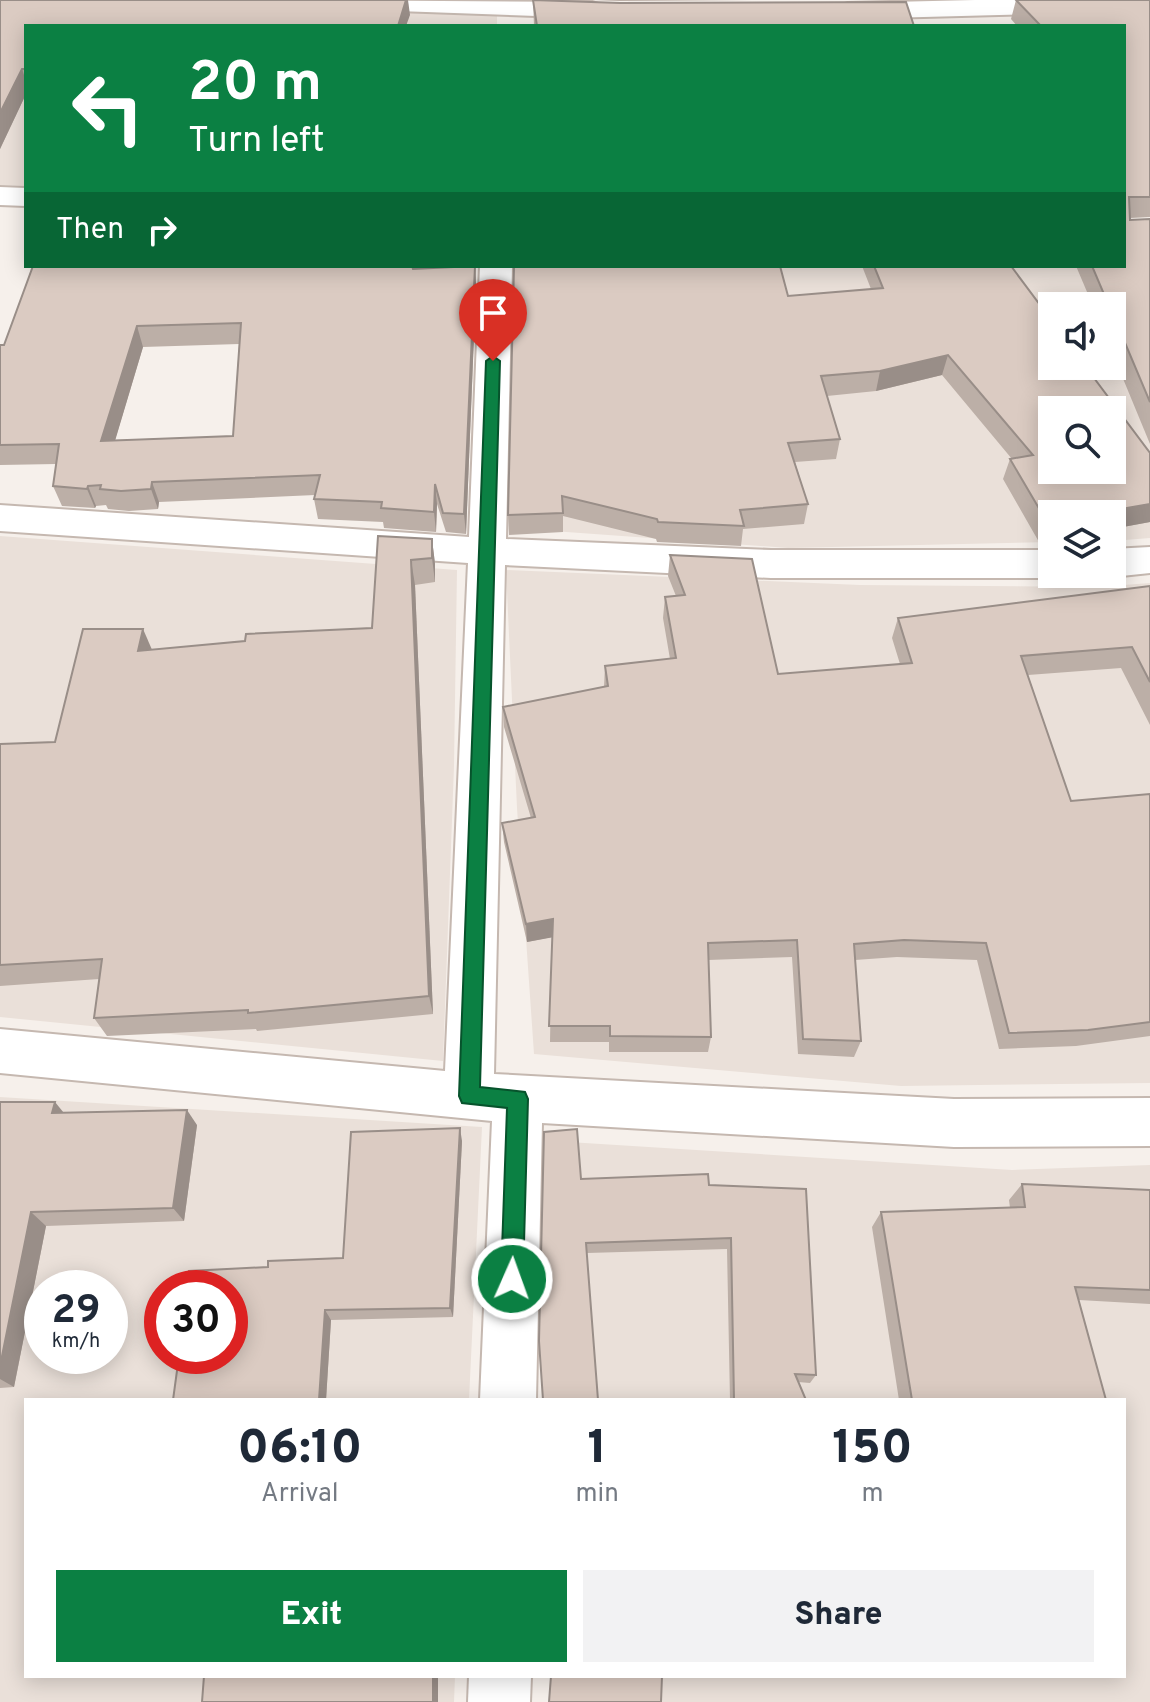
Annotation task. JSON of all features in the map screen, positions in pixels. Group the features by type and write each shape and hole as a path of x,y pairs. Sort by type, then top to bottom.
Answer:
{"street":[{"path":"314,0 517,11 620,12"},
{"path":"820,11 959,12 1150,3"},
{"path":"0,196 24,197"},
{"path":"496,268 486,551 493,1097 508,1398"},
{"path":"0,518 486,551 771,564 1038,564"},
{"path":"1126,562 1150,560"},
{"path":"0,1051 493,1097 954,1123 1150,1122"},
{"path":"499,1702 500,1678"}],"shaded area":[{"path":"9,0 497,13 497,24 24,24 24,186 0,185 0,13"},
{"path":"1150,248 1150,538 1126,540 1126,500 1038,500 1038,542 788,548 511,528 518,268 1126,268 1126,265"},
{"path":"0,536 457,570 454,766 443,1061 0,1017"},
{"path":"506,570 860,585 1126,588 1126,585 1150,583 1150,1083 901,1086 534,1054 517,808"},
{"path":"0,1097 482,1127 469,1398 24,1398 24,1678 455,1678 454,1702 0,1702"},
{"path":"553,1141 1012,1170 1150,1165 1150,1702 551,1702 552,1678 1126,1678 1126,1398 557,1398"}],"building":[{"path":"0,0 406,0 399,24 24,24 24,69 0,113"},
{"path":"533,0 620,3 906,2 913,24 537,24"},
{"path":"1016,0 1150,0 1150,197 1129,197 1130,220 1150,219 1150,402 1126,345 1126,292 1103,292 1093,268 1126,268 1126,24 1039,24"},
{"path":"32,268 475,268 464,514 443,513 435,484 434,512 381,508 382,502 314,499 320,475 152,482 151,489 121,491 100,489 101,485 88,486 87,489 53,486 59,444 0,445 0,345 4,345","holes":["241,323 233,436 101,441 137,326"]},
{"path":"514,268 781,268 788,296 883,288 875,268 1012,268 1038,302 1038,380 1095,380 1107,396 1038,396 1038,484 1126,484 1126,421 1150,453 1150,504 1126,508 1126,500 1038,500 1038,507 1010,459 1033,455 948,355 880,371 821,376 840,439 788,443 808,504 740,510 744,526 658,522 657,519 562,496 563,513 508,515"},
{"path":"378,536 432,539 432,558 411,560 429,996 248,1013 248,1010 94,1018 102,959 0,965 0,744 55,742 83,629 143,629 138,651 245,641 246,634 372,628"},
{"path":"670,555 752,559 778,674 912,663 898,618 1150,586 1150,682 1132,647 1021,656 1071,801 1150,794 1150,1022 1088,1030 1009,1033 986,943 904,940 854,944 861,1041 803,1039 797,940 708,943 711,1037 610,1036 610,1026 549,1026 553,919 526,924 502,823 535,817 503,707 608,686 605,666 676,658 665,597 685,595"},
{"path":"0,1102 55,1102 52,1113 187,1110 173,1208 31,1212 0,1366"},
{"path":"460,1128 450,1308 325,1310 319,1398 173,1398 177,1374 248,1374 248,1270 209,1270 268,1267 268,1261 343,1258 351,1132"},
{"path":"577,1129 581,1179 708,1174 709,1185 806,1189 816,1375 795,1374 805,1398 734,1398 731,1238 586,1243 598,1398 543,1398 539,1341 544,1132"},
{"path":"1022,1184 1150,1190 1150,1290 1075,1287 1105,1398 912,1398 881,1212 1025,1207"},
{"path":"204,1678 433,1678 433,1702 202,1702"},
{"path":"551,1678 662,1678 661,1702 549,1702"}],"route":[{"path":"493,361 469,1096 518,1099 512,1279"}]}
